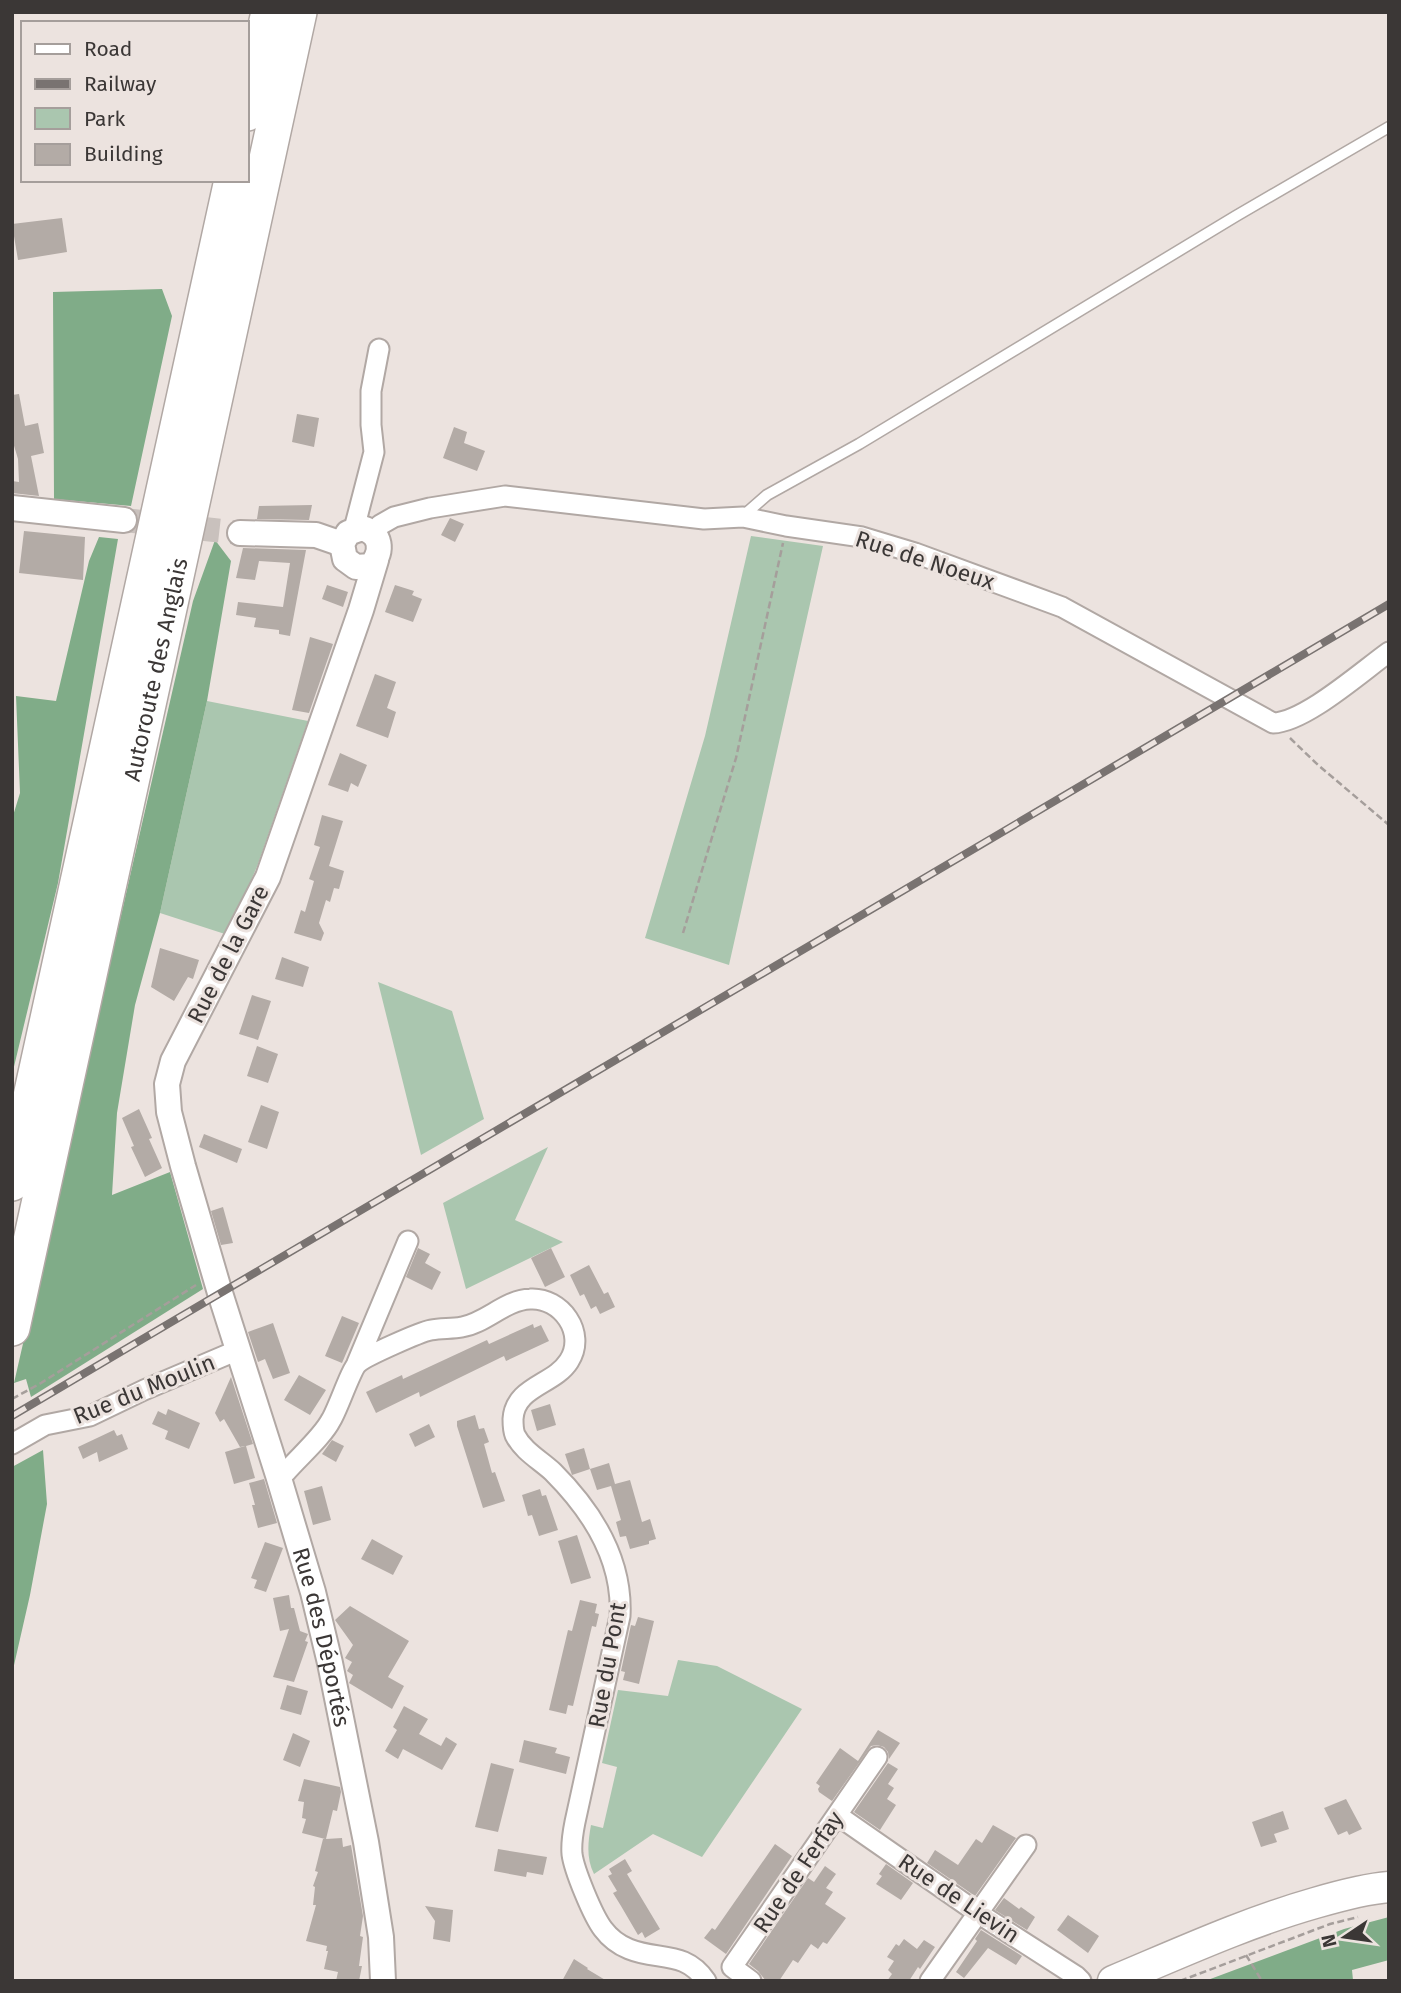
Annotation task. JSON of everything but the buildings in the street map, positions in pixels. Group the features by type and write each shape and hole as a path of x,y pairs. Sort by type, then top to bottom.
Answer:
{"highway":[{"path":"248,108 269,12"},
{"name":"Autoroute des Anglais","path":"12,1328 299,12"},
{"name":"Autoroute des Anglais","path":"12,1183 232,182"}],"main road":[{"path":"1113,1981 1283,1912 1389,1886"},
{"path":"1162,1981 1314,1922 1389,1903"}],"street":[{"path":"361,610 355,543 374,452 371,391 379,349"},
{"name":"Rue de Noeux","path":"355,543 394,517 430,508 505,496 704,519 743,517 862,537 915,553 1062,607 1265,719 1282,723"},
{"path":"12,508 124,520"},
{"path":"240,533 316,535 355,543"},
{"name":"Rue de la Gare","path":"223,1302 169,1112 167,1084 173,1061 268,877 361,610 376,560 371,566 356,567 355,543"},
{"path":"1282,723 1301,716 1389,652"},
{"path":"278,1475 286,1472 330,1423 408,1241"},
{"name":"Rue du Pont","path":"357,1363 423,1331 464,1327 520,1300 537,1299 553,1303 565,1312 571,1324 574,1343 570,1360 518,1402 513,1412 512,1426 521,1444 574,1494 593,1520 608,1548 621,1598 617,1629 575,1822 572,1845 575,1866 597,1919 610,1936 629,1949 688,1963 701,1973 706,1981"},
{"name":"Rue des Déportés","path":"223,1302 313,1592 330,1663 366,1842 381,1937 383,1981"},
{"name":"Rue du Moulin","path":"12,1444 45,1426 90,1416 238,1350"},
{"name":"Rue de Ferfay","path":"751,1981 732,1967 877,1757"},
{"name":"Rue de Lievin","path":"837,1815 1080,1981"},
{"path":"930,1981 1026,1845"}],"lane":[{"path":"743,517 767,495 859,444 1236,216 1389,127"}],"path":[{"path":"683,933 736,758 786,526"},
{"path":"1282,723 1290,739 1389,825"},
{"path":"12,1399 41,1384 214,1273"},
{"path":"1180,1981 1330,1924 1361,1916"},
{"path":"1246,1955 1262,1981"}],"green space":[{"path":"162,289 172,316 131,506 54,499 53,292"},
{"path":"751,536 823,546 729,965 645,938 705,736"},
{"path":"99,537 118,539 58,883 12,1075 12,819 20,793 16,696 56,701 89,561"},
{"path":"215,540 231,561 207,701 160,913 135,1005 117,1113 112,1195 170,1172 203,1289 31,1397 26,1379 14,1383 193,601"},
{"path":"207,701 308,721 258,864 228,935 160,913"},
{"path":"378,982 452,1011 484,1119 421,1155"},
{"path":"548,1147 515,1220 563,1242 466,1289 443,1203"},
{"path":"43,1450 47,1504 12,1674 12,1467"},
{"path":"678,1660 717,1666 802,1709 702,1857 653,1834 594,1874 589,1856 589,1838 591,1825 603,1828 617,1767 602,1763 618,1690 668,1696"},
{"path":"1389,1917 1389,1960 1352,1970 1353,1980 1388,1981 1205,1981 1344,1929"}],"tunnel":[{"path":"124,520 240,533"}],"railway":[{"path":"12,1416 1389,604"}]}
